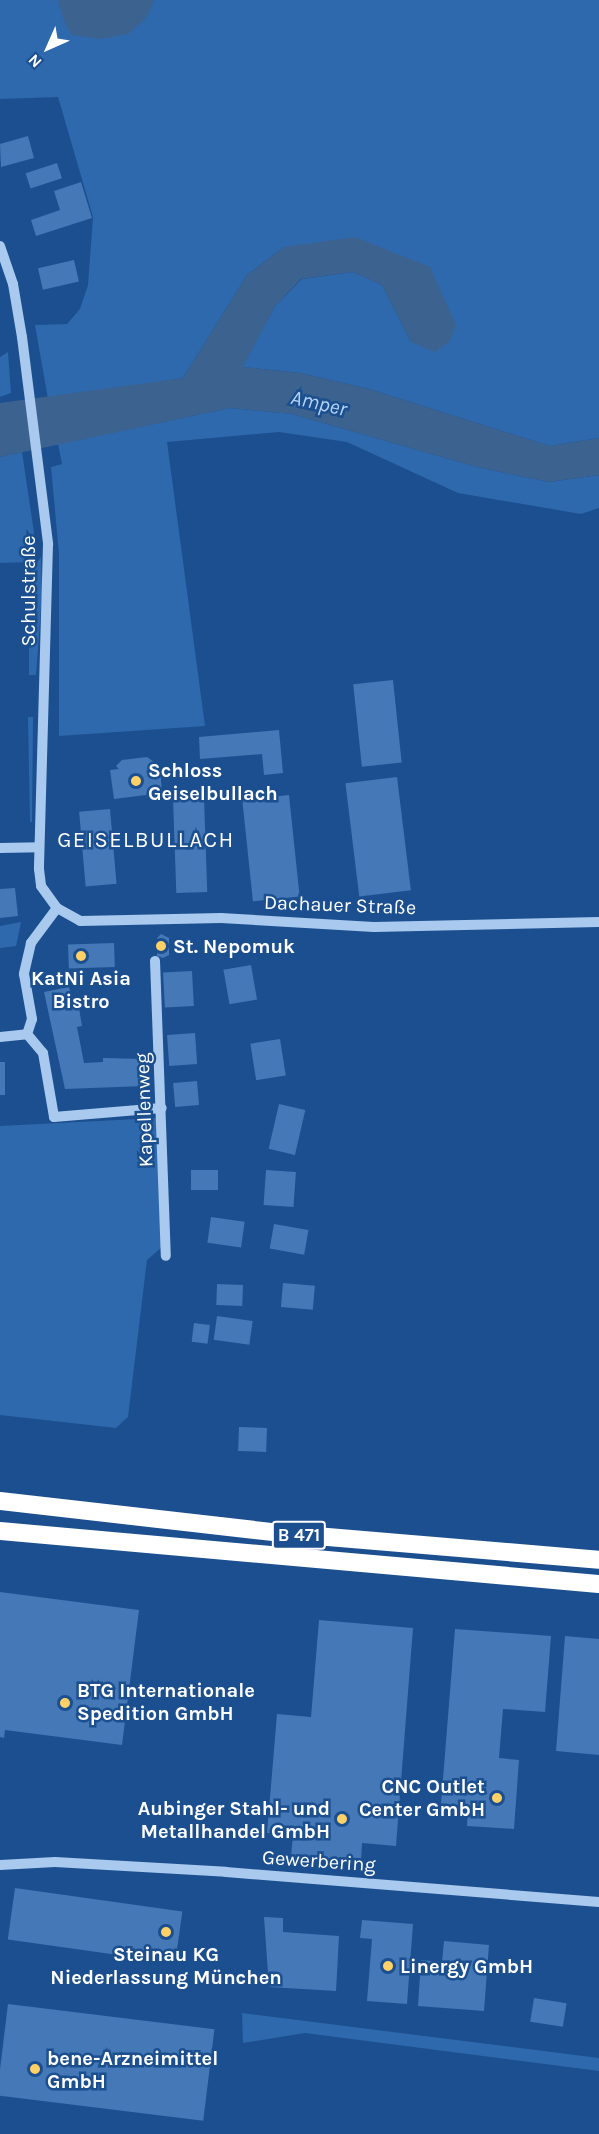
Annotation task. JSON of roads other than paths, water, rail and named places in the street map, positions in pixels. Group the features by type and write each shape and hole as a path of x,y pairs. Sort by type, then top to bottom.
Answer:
{"highway":[{"name":"B 471","path":"0,1501 280,1533 599,1560"},
{"name":"B 471","path":"0,1531 599,1584"}],"street":[{"name":"Schulstraße","path":"0,246 13,284 48,544 49,603 39,847 41,886 57,908 81,921"},
{"path":"0,848 39,847"},
{"path":"27,1034 32,1019 26,958 31,943 57,908"},
{"name":"Dachauer Straße","path":"81,921 221,918 374,927 599,922"},
{"name":"Kapellenweg","path":"155,962 166,1256"},
{"path":"0,1037 27,1034"},
{"path":"27,1034 43,1053 54,1117 162,1108"},
{"name":"Gewerbering","path":"0,1864 55,1862 226,1872 599,1902"}],"water":[{"path":"58,0 154,1 146,18 128,34 101,39 72,35 65,24"},
{"name":"Amper","path":"355,237 430,267 456,325 450,341 435,352 411,342 382,285 353,272 301,279 275,306 243,367 300,373 369,389 550,446 599,438 599,475 549,482 477,467 292,414 230,408 0,457 0,403 183,378 247,275 284,247"}],"place":[{"name":"Schloss Geiselbullach","path":"136,781"},
{"name":"St. Nepomuk","path":"161,946"},
{"name":"KatNi Asia Bistro","path":"81,956"},
{"name":"BTG Internationale Spedition GmbH","path":"65,1703"},
{"name":"CNC Outlet Center GmbH","path":"497,1798"},
{"name":"Aubinger Stahl- und Metallhandel GmbH","path":"342,1819"},
{"name":"Steinau KG Niederlassung München","path":"166,1932"},
{"name":"Linergy GmbH","path":"388,1966"},
{"name":"bene-Arzneimittel GmbH","path":"35,2069"}],"district":[{"name":"GEISELBULLACH","path":"146,841"}]}
